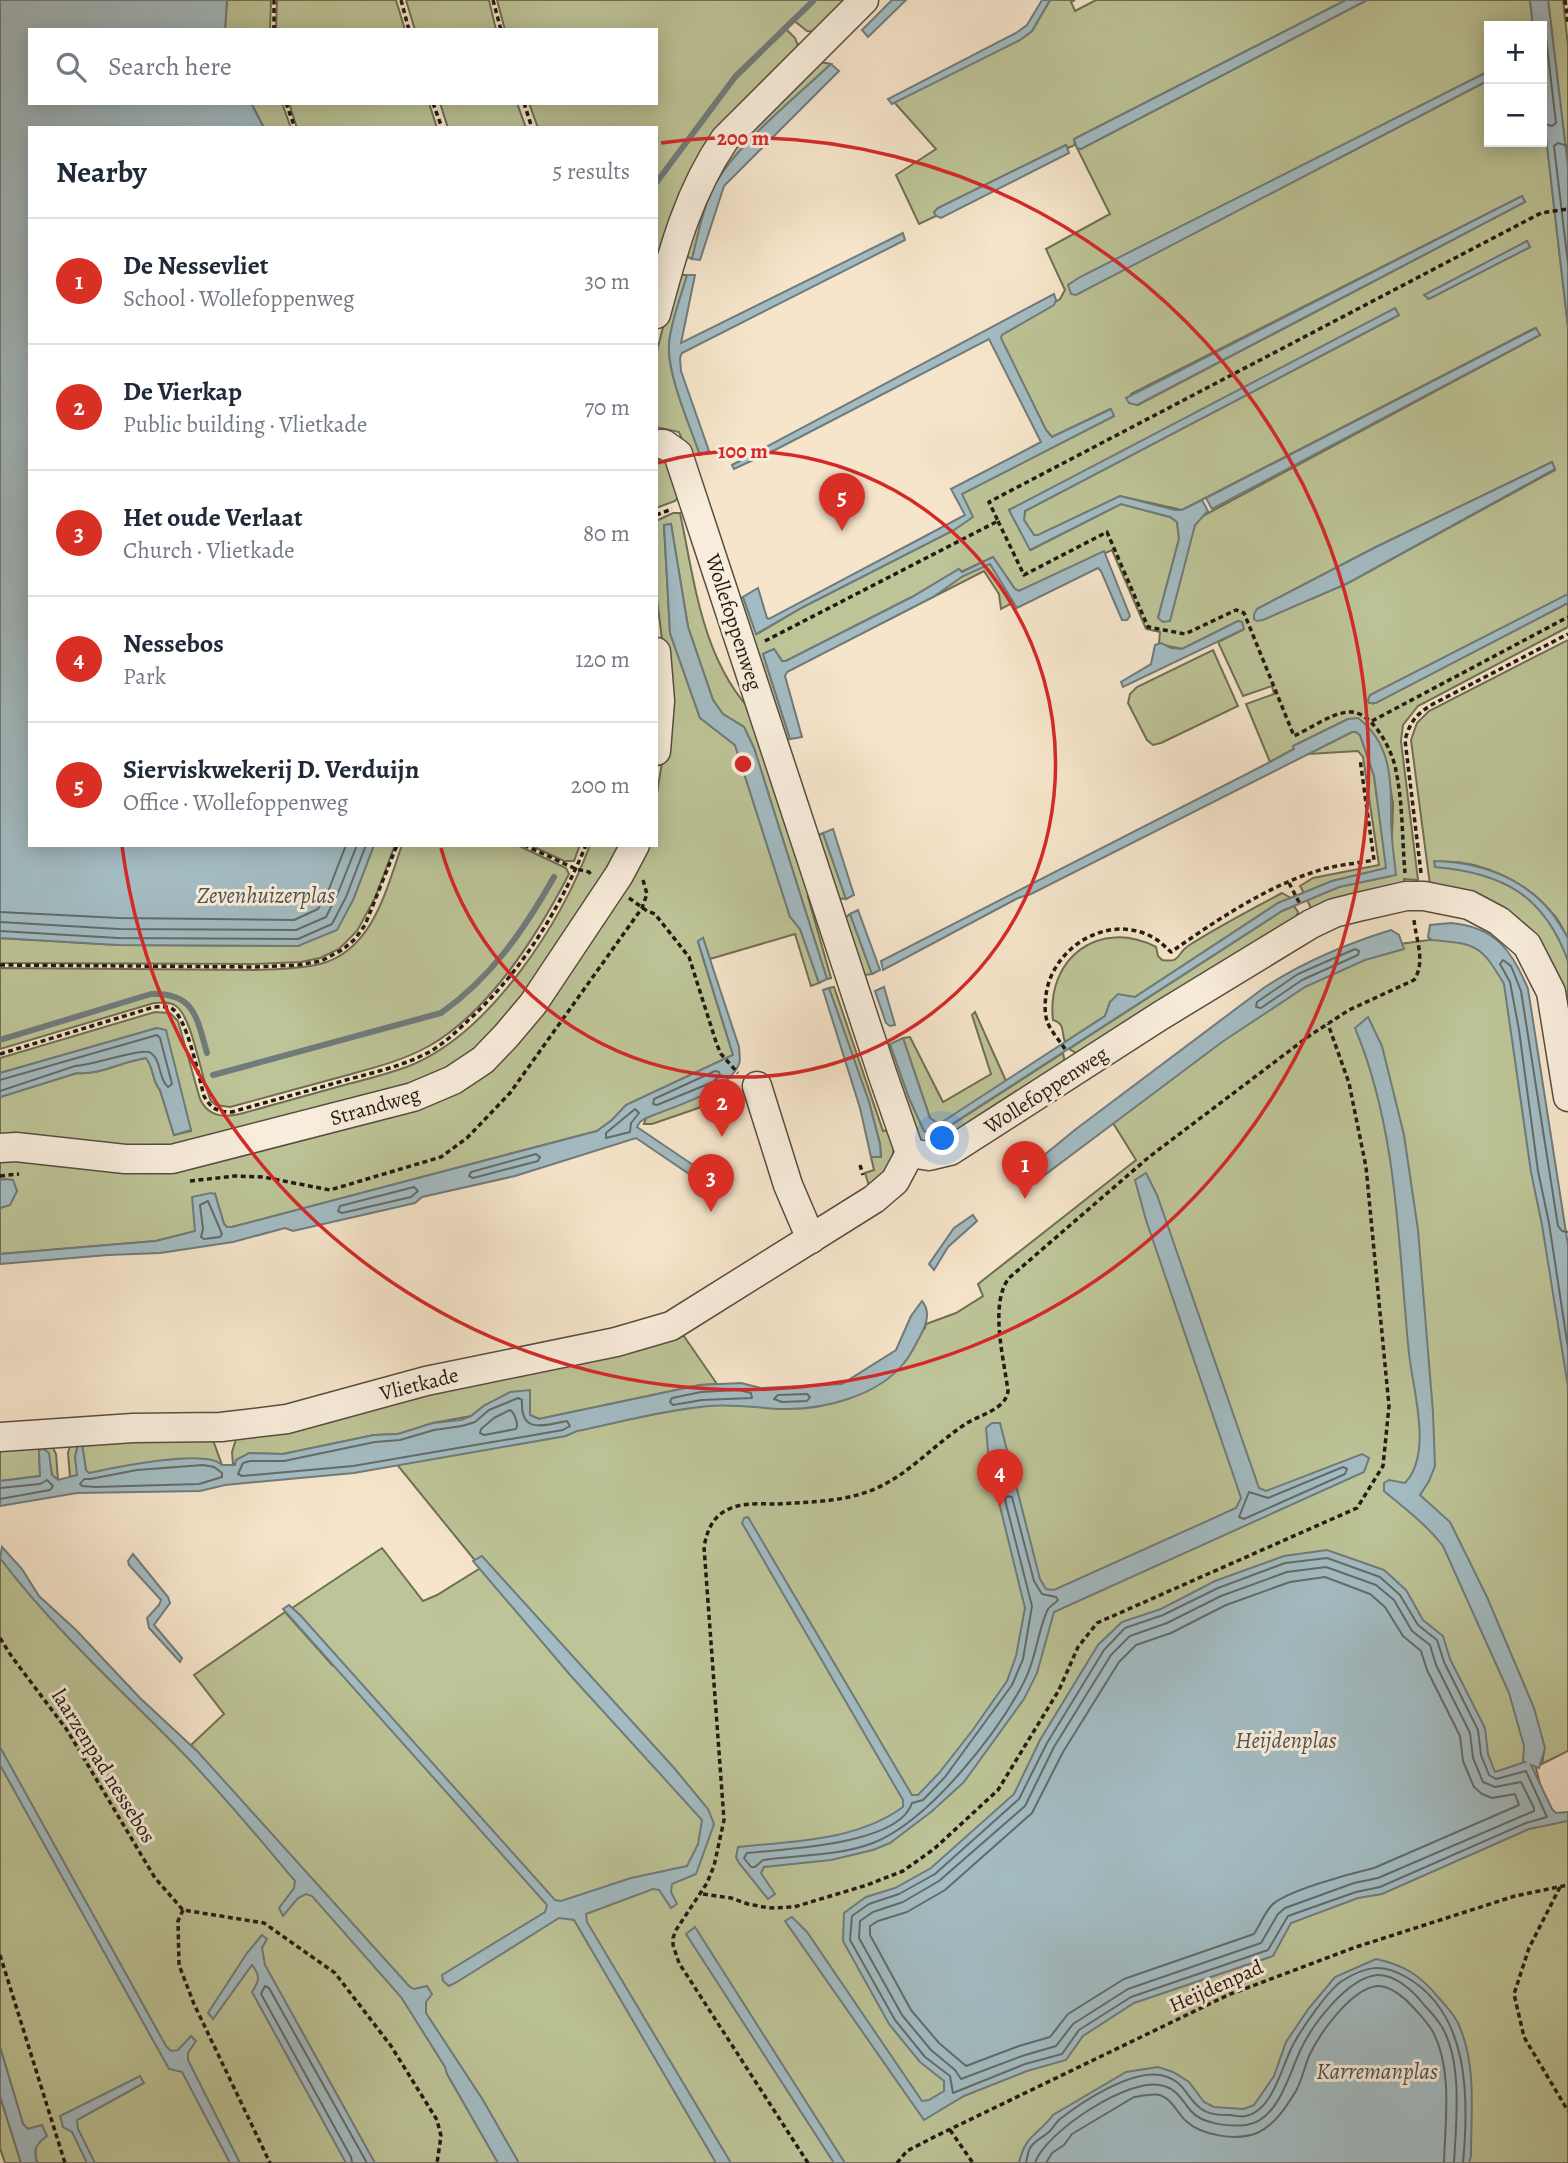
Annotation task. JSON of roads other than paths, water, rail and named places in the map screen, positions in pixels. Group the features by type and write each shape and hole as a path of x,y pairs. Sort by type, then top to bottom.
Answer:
{"street":[{"path":"658,307 674,247 709,163 726,139 864,0"},
{"name":"Wollefoppenweg","path":"658,444 664,444 678,454 910,1153 929,1156 950,1151 1160,1016 1311,924 1335,913 1415,896 1469,905 1499,921 1527,944 1551,992 1568,1097"},
{"path":"658,676 658,726"},
{"name":"Strandweg","path":"0,1148 16,1147 125,1159 172,1158 413,1097 453,1080 483,1060 533,1004 634,847"},
{"path":"749,1081 811,1238"},
{"name":"Vlietkade","path":"0,1437 133,1428 221,1427 287,1419 426,1381 616,1342 671,1326 874,1199 895,1181 910,1153"}],"water":[{"name":"Zevenhuizerplas","path":"0,0 227,0 225,28 28,28 28,105 252,105 263,126 28,126 28,847 373,847 353,900 337,930 298,946 118,945 0,938"},
{"path":"892,0 906,0 868,37 862,30"},
{"path":"1042,0 1050,0 1032,31 1020,40 892,104 888,99 1016,33 1027,25"},
{"path":"1346,0 1367,0 1081,149 1077,148 1074,139"},
{"path":"1530,0 1548,0 1568,167 1568,327 1547,145 1547,21 1532,21"},
{"path":"831,64 839,71 724,186 700,260 692,259 708,200 727,166 770,120"},
{"path":"1484,74 1484,83 1076,295 1071,294 1068,285"},
{"path":"1066,145 1069,153 941,218 936,216 934,212 938,208"},
{"path":"1522,196 1525,202 1137,405 1129,403 1126,398"},
{"path":"903,233 905,240 682,353 681,371 709,451 700,455 680,400 669,356 672,327 687,275 695,275 681,343"},
{"path":"1527,241 1530,247 1429,299 1424,295"},
{"path":"1054,294 1054,305 1001,338 1046,430 1052,437 1111,409 1114,416 962,494 973,517 954,530 756,634 743,597 758,588 769,619 965,515 951,489 1041,442 989,339 777,449 734,469 732,465"},
{"path":"1395,308 1399,315 1025,511 1024,520 1034,535 1038,535 1120,496 1175,510 1182,510 1202,500 1208,511 1195,525 1170,621 1163,622 1158,618 1179,539 1177,522 1170,517 1121,504 1030,550 1009,510"},
{"path":"1536,328 1540,335 1212,509 1206,498"},
{"path":"1552,462 1555,469 1348,583 1263,620 1254,619 1257,609 1374,548"},
{"path":"671,524 688,627 713,700 723,714 744,727 754,748 827,979 819,983 800,929 790,917 735,745 700,718 670,633 664,525"},
{"path":"1104,551 1130,616 1127,620 1122,620 1098,568 1017,608 990,564 963,576 933,597 787,672 785,676 802,737 790,739 763,654 774,649 782,661 786,661 912,597 959,569 962,572 993,557 1019,591"},
{"path":"1568,594 1568,603 1376,703 1369,703 1370,695"},
{"path":"1238,621 1242,622 1244,629 1123,687 1121,682 1151,664 1155,645 1161,643 1182,649"},
{"path":"1358,718 1378,739 1387,764 1396,875 1339,887 1282,911 938,1133 924,1131 890,1044 903,1038 930,1118 939,1124 1105,1016 1110,1002 1118,994 1135,997 1278,903 1332,881 1386,868 1374,776 1360,735 1352,732 1031,894 1018,898 883,970 881,961 1270,762 1294,749 1293,746 1348,719"},
{"path":"833,829 854,895 846,899 823,833"},
{"path":"1434,861 1489,870 1522,886 1549,910 1567,936 1568,961 1547,919 1518,892 1481,875 1435,867"},
{"path":"858,910 880,970 872,974 850,914"},
{"path":"1451,923 1479,930 1500,943 1515,963 1528,989 1568,1245 1568,1387 1531,1172 1504,984 1489,961 1476,949 1428,937 1430,925"},
{"path":"1391,930 1399,935 1404,949 1365,960 1305,987 1222,1042 1034,1183 1026,1170 1076,1129 1265,987 1326,954"},
{"path":"703,938 739,1047 739,1064 733,1074 712,1090 646,1118 637,1127 702,1171 698,1180 636,1138 515,1176 422,1197 415,1203 293,1231 285,1228 233,1242 160,1253 0,1264 0,1254 156,1241 195,1231 192,1197 215,1194 224,1224 232,1227 597,1131 626,1105 733,1055 698,941"},
{"path":"884,987 895,1025 886,1023 875,991"},
{"path":"829,988 869,1102 881,1157 871,1157 860,1108 823,990"},
{"name":"Heijdenplas","path":"1368,1017 1382,1046 1404,1135 1418,1230 1435,1466 1420,1495 1450,1522 1487,1597 1534,1708 1545,1748 1539,1768 1531,1765 1552,1809 1556,1813 1568,1812 1568,1821 1529,1829 1382,1894 1358,1898 1291,1923 1273,1956 1134,2003 1083,2036 1066,2060 1027,2071 964,2096 924,2120 785,1921 792,1917 807,1932 922,2101 944,2091 944,2081 920,2062 889,2024 843,1941 844,1913 866,1897 895,1888 931,1868 1014,1794 1040,1740 1098,1645 1122,1622 1161,1609 1215,1581 1284,1556 1327,1550 1384,1570 1406,1590 1423,1620 1443,1636 1450,1659 1485,1728 1488,1754 1495,1772 1525,1762 1524,1746 1509,1693 1443,1546 1384,1491 1384,1483 1389,1480 1405,1483 1413,1471 1420,1439 1388,1147 1369,1067 1355,1028"},
{"path":"157,1028 166,1030 191,1130 174,1135 160,1090 146,1058 95,1072 77,1073 0,1097 0,1073"},
{"path":"1146,1173 1157,1195 1259,1488 1266,1491 1362,1454 1369,1458 1364,1472 1054,1612 1037,1673 1024,1699 964,1782 931,1812 890,1843 831,1860 764,1867 761,1873 775,1894 768,1899 739,1863 736,1857 738,1847 803,1841 845,1833 885,1818 903,1807 903,1800 742,1523 744,1518 748,1517 912,1795 918,1795 972,1731 1007,1681 1016,1656 1025,1608 989,1462 986,1428 992,1423 1000,1423 1040,1579 1046,1589 1054,1590 1236,1508 1241,1498 1146,1220 1135,1180"},
{"path":"0,1180 13,1180 17,1191 10,1205 0,1208"},
{"path":"973,1215 977,1221 948,1247 934,1270 929,1264 954,1228"},
{"path":"922,1301 927,1310 925,1326 904,1363 880,1384 832,1404 799,1409 728,1405 692,1408 577,1431 566,1436 354,1473 225,1485 200,1491 77,1493 0,1506 0,1481 40,1476 39,1451 42,1448 49,1453 52,1475 58,1480 77,1475 75,1457 78,1444 82,1444 86,1470 89,1473 179,1459 198,1458 213,1460 222,1465 235,1465 236,1460 249,1453 283,1454 374,1435 398,1434 433,1423 461,1420 510,1392 530,1390 530,1415 539,1419 700,1385 741,1383 761,1388 842,1384 896,1350 911,1316"},
{"path":"2,1547 22,1569 39,1596 198,1752 409,1986 414,1989 427,1986 432,1994 426,2002 426,2013 483,2100 519,2163 498,2163 445,2067 401,1997 312,1896 306,1894 298,1898 283,1916 279,1908 294,1888 295,1881 194,1765 41,1608 0,1558"},
{"path":"133,1554 168,1597 170,1603 154,1625 182,1658 180,1662 149,1628 147,1618 161,1600 129,1565 128,1561"},
{"path":"482,1556 708,1809 714,1824 696,1874 672,1884 671,1892 677,1904 671,1908 659,1890 653,1889 586,1914 587,1922 731,2163 716,2163 574,1920 559,1918 457,1982 449,1986 443,1981 442,1975 545,1912 547,1905 283,1609 289,1605 301,1616 555,1900 561,1901 631,1878 687,1866 698,1844 702,1820 571,1676 473,1561"},
{"path":"0,1747 166,2046 171,2051 178,2050 191,2036 196,2041 188,2053 188,2060 240,2163 230,2163 182,2072 169,2069 0,1765"},
{"path":"695,1927 845,2163 834,2163 686,1934"},
{"path":"262,1935 267,1939 262,1948 265,1965 375,2163 346,2163 252,1992 258,1978 252,1965 213,2019 208,2013"},
{"name":"Karremanplas","path":"1376,1959 1395,1964 1418,1977 1458,2023 1468,2055 1472,2088 1469,2163 1019,2163 1028,2141 1053,2115 1126,2072 1158,2067 1189,2082 1204,2102 1214,2107 1244,2109 1254,2105 1274,2076 1286,2042 1309,2008 1335,1977"},
{"path":"0,2047 23,2124 28,2129 42,2125 47,2136 36,2147 37,2163 21,2163 0,2096"},
{"path":"140,2076 144,2083 77,2120 78,2129 95,2163 87,2163 72,2132 63,2127 60,2116"}],"waterway":[{"path":"658,180 735,77 814,0"},
{"path":"213,1075 441,1013 491,969 531,916 554,877"},
{"path":"0,1040 151,994 177,998 192,1010 207,1053"}],"place":[{"name":"Sierviskwekerij D. Verduijn","path":"842,531"},
{"name":"De Vierkap","path":"722,1137"},
{"name":"De Nessevliet","path":"1025,1199"},
{"name":"Het oude Verlaat","path":"711,1212"},
{"name":"Nessebos","path":"1000,1507"}]}
